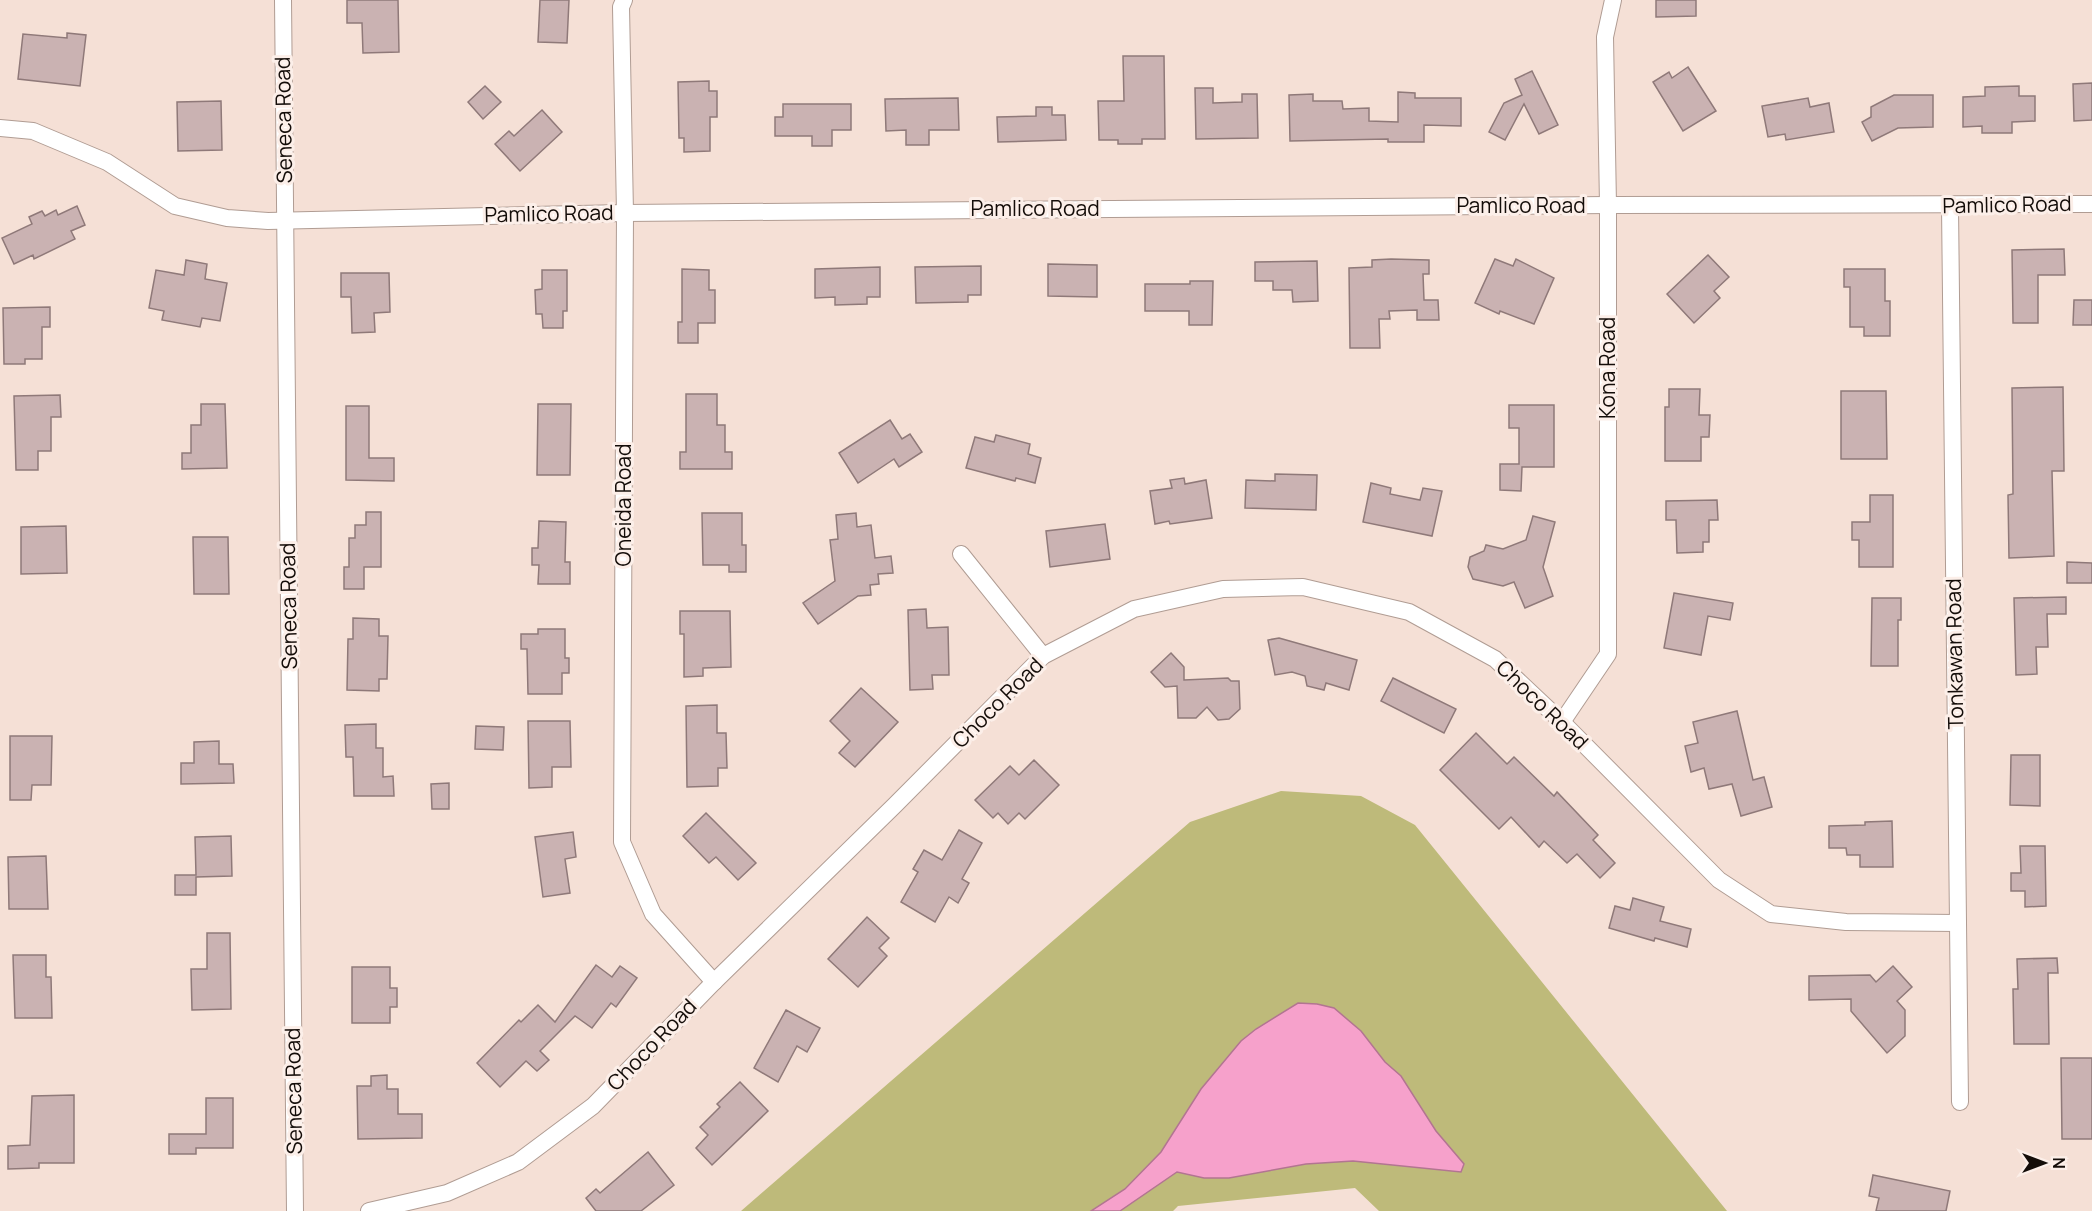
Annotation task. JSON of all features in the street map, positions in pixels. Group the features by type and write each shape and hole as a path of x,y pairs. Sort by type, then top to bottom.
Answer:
{"street":[{"name":"Seneca Road","path":"283,0 295,1211"},
{"name":"Oneida Road","path":"624,0 621,7 625,213 622,842 653,914 714,982"},
{"name":"Kona Road","path":"1562,722 1608,654 1608,205 1605,37 1613,0"},
{"name":"Pamlico Road","path":"0,128 33,131 107,162 175,206 227,218 285,220 625,213 1608,205 2092,204"},
{"name":"Tonkawan Road","path":"1950,206 1960,1102"},
{"path":"961,554 1043,656"},
{"name":"Choco Road","path":"369,1211 447,1193 518,1162 593,1106 714,982 1043,656 1134,609 1222,589 1303,587 1409,612 1495,659 1562,722 1719,880 1771,914 1846,922 1958,923"}],"shaded area":[{"path":"1281,791 1361,796 1415,825 1727,1211 1379,1211 1355,1188 1178,1206 1173,1211 741,1211 1190,822"},
{"path":"1298,1003 1334,1008 1361,1031 1385,1062 1401,1076 1436,1131 1464,1164 1461,1172 1353,1161 1306,1164 1229,1178 1204,1178 1177,1172 1120,1211 1091,1211 1125,1189 1161,1152 1201,1089 1241,1041"}],"building":[{"path":"347,0 398,0 399,52 363,53 362,23 347,23"},
{"path":"540,0 569,0 567,43 538,42"},
{"path":"1656,0 1696,0 1696,16 1656,17"},
{"path":"67,33 86,35 80,86 18,79 23,34 67,38"},
{"path":"1123,56 1164,56 1165,139 1142,139 1142,144 1118,144 1118,140 1099,140 1098,101 1124,101"},
{"path":"1688,67 1716,111 1683,131 1653,82 1669,72 1672,78"},
{"path":"1532,71 1558,125 1539,134 1524,104 1505,140 1489,132 1504,103 1522,95 1515,79"},
{"path":"709,81 709,91 717,91 717,117 710,117 710,151 684,152 684,138 679,138 678,82"},
{"path":"2092,83 2092,120 2074,121 2073,84"},
{"path":"485,86 501,102 483,119 468,102"},
{"path":"2019,86 2019,96 2035,96 2035,121 2012,122 2012,133 1982,133 1982,126 1963,127 1963,97 1985,96 1985,87"},
{"path":"1195,88 1213,88 1213,103 1242,102 1242,94 1257,94 1258,138 1196,139"},
{"path":"1398,92 1415,93 1415,98 1461,98 1461,126 1424,125 1424,142 1388,142 1388,139 1290,141 1289,95 1313,94 1313,101 1342,101 1343,109 1369,108 1369,121 1398,122"},
{"path":"1894,95 1933,95 1933,127 1898,128 1872,141 1862,122 1871,117 1871,107"},
{"path":"958,98 959,130 929,130 929,145 906,145 906,130 886,131 885,99"},
{"path":"1808,98 1810,107 1829,103 1834,132 1786,140 1785,134 1768,137 1762,106"},
{"path":"221,101 222,150 178,151 177,102"},
{"path":"783,104 851,104 851,130 832,130 832,146 812,146 812,136 775,136 775,117 783,117"},
{"path":"1036,107 1052,107 1052,115 1065,115 1066,140 998,142 997,117 1036,116"},
{"path":"542,110 562,132 520,171 495,144 509,131 514,136"},
{"path":"77,206 85,225 71,231 75,239 34,259 33,255 14,264 2,238 32,224 29,217 42,211 45,216 56,210 58,215"},
{"path":"2064,249 2065,275 2038,275 2038,323 2013,323 2012,250"},
{"path":"1708,255 1729,277 1714,291 1720,298 1694,323 1667,294"},
{"path":"1495,259 1513,266 1516,259 1554,278 1534,324 1500,311 1499,314 1475,303"},
{"path":"186,260 207,264 205,279 227,283 220,321 202,318 200,327 162,320 164,311 149,308 156,270 184,275"},
{"path":"1372,260 1429,260 1429,274 1423,274 1424,300 1438,300 1439,320 1417,320 1417,310 1389,311 1390,319 1379,319 1380,348 1350,348 1349,268 1372,267"},
{"path":"1317,261 1318,301 1293,302 1292,290 1273,290 1273,281 1255,281 1255,262"},
{"path":"1048,264 1097,265 1097,297 1048,296"},
{"path":"981,266 981,295 968,295 968,302 916,303 915,267"},
{"path":"880,267 880,297 867,297 867,304 835,305 835,297 815,298 815,269"},
{"path":"682,269 709,270 709,290 715,290 715,323 698,323 698,343 678,343 678,322 682,322"},
{"path":"1844,269 1885,269 1885,301 1890,301 1890,336 1864,336 1864,327 1850,327 1850,287 1844,287"},
{"path":"542,270 567,270 567,311 563,311 563,328 543,328 542,314 536,314 535,290 542,289"},
{"path":"341,273 389,273 390,312 374,313 375,332 352,333 351,297 341,297"},
{"path":"1190,281 1213,281 1212,325 1189,325 1189,311 1145,311 1145,284 1190,284"},
{"path":"2074,300 2092,300 2092,325 2073,325"},
{"path":"50,307 50,327 42,327 42,359 25,359 25,364 4,364 3,308"},
{"path":"2063,387 2064,471 2052,471 2054,556 2009,558 2008,495 2013,494 2012,388"},
{"path":"1669,389 1700,389 1699,415 1710,415 1709,437 1701,437 1701,461 1665,461 1665,407 1669,407"},
{"path":"1841,391 1886,391 1887,459 1841,459"},
{"path":"686,394 717,394 717,425 725,425 725,452 732,452 732,469 680,469 680,452 686,452"},
{"path":"60,395 61,417 51,417 51,451 38,451 38,470 16,470 14,396"},
{"path":"201,404 225,404 227,468 182,469 182,453 191,453 191,425 201,425"},
{"path":"538,404 571,404 570,475 537,475"},
{"path":"1509,405 1554,405 1554,467 1522,467 1521,491 1500,490 1500,464 1519,464 1519,428 1509,428"},
{"path":"346,406 369,406 369,458 394,458 394,481 346,480"},
{"path":"890,420 902,439 910,434 922,452 899,467 894,459 858,483 839,453"},
{"path":"996,435 1030,444 1028,454 1041,458 1035,483 1016,478 1015,481 966,468 975,437 994,442"},
{"path":"1275,474 1317,475 1316,510 1245,508 1246,480 1275,481"},
{"path":"1184,478 1185,484 1206,480 1212,518 1155,524 1150,491 1172,488 1170,480"},
{"path":"1371,483 1391,488 1390,494 1420,500 1423,488 1442,491 1432,536 1363,522"},
{"path":"1870,495 1893,495 1893,567 1859,567 1859,540 1852,540 1852,522 1870,522"},
{"path":"1717,500 1718,520 1709,520 1709,542 1703,542 1703,552 1677,553 1676,520 1666,520 1666,501"},
{"path":"366,512 381,512 381,567 364,567 364,589 344,589 344,567 349,567 349,538 355,538 355,525 366,525"},
{"path":"702,513 742,513 742,545 746,545 746,572 729,572 729,565 703,565"},
{"path":"856,513 857,527 871,525 875,558 891,556 893,573 878,574 879,584 870,585 871,595 858,596 818,624 803,603 835,581 830,540 838,539 836,515"},
{"path":"1533,516 1555,522 1543,567 1553,596 1525,608 1514,582 1503,586 1473,579 1468,567 1470,557 1484,551 1486,545 1503,549 1526,540"},
{"path":"539,521 566,522 565,562 570,562 570,584 538,584 539,565 532,565 532,548 538,548"},
{"path":"1105,524 1110,559 1050,567 1046,531"},
{"path":"66,526 67,573 21,574 21,527"},
{"path":"193,537 228,537 229,594 194,594"},
{"path":"2067,562 2092,563 2092,583 2067,583"},
{"path":"1674,593 1733,603 1730,620 1708,616 1701,655 1664,648"},
{"path":"2066,597 2066,614 2047,614 2048,647 2036,647 2037,674 2016,675 2014,598"},
{"path":"1872,598 1901,598 1901,620 1898,620 1898,666 1871,666"},
{"path":"926,609 927,628 948,627 949,675 932,675 933,689 910,690 908,610"},
{"path":"680,611 730,611 731,667 703,668 703,676 684,677 684,634 680,634"},
{"path":"353,618 379,619 379,636 388,636 387,679 379,679 379,691 347,690 348,639 353,639"},
{"path":"538,629 565,629 565,658 569,658 569,673 562,673 562,694 528,694 527,649 521,649 521,634 538,634"},
{"path":"1279,638 1357,660 1349,690 1326,683 1324,690 1307,686 1305,676 1292,672 1275,675 1268,640"},
{"path":"1171,653 1184,667 1184,680 1228,678 1231,681 1239,681 1240,709 1229,719 1218,720 1207,707 1196,718 1178,718 1177,686 1165,687 1151,672"},
{"path":"1393,678 1456,709 1444,733 1381,701"},
{"path":"861,688 898,722 855,767 839,753 850,741 830,721"},
{"path":"717,705 717,733 726,733 727,768 718,768 718,786 687,787 686,706"},
{"path":"1737,711 1753,780 1764,777 1772,807 1741,816 1732,784 1709,789 1704,768 1691,772 1685,746 1698,743 1693,722"},
{"path":"528,721 570,721 571,767 552,767 552,787 529,788"},
{"path":"376,724 376,748 383,748 383,777 393,776 394,796 354,796 353,757 346,757 345,725"},
{"path":"476,726 504,727 503,750 475,749"},
{"path":"1476,733 1507,764 1514,757 1554,796 1557,792 1598,835 1593,840 1615,863 1600,878 1577,854 1567,863 1544,841 1539,847 1511,817 1499,829 1440,770"},
{"path":"10,736 52,736 51,785 32,785 31,800 10,800"},
{"path":"219,741 219,764 233,764 234,783 181,784 181,763 194,763 194,742"},
{"path":"2011,755 2040,755 2040,806 2010,805"},
{"path":"1034,760 1059,785 1025,819 1019,813 1008,824 998,813 993,818 975,800 1010,766 1019,775"},
{"path":"449,783 449,809 432,809 431,784"},
{"path":"706,813 756,863 738,880 716,857 709,863 683,836"},
{"path":"1892,821 1893,867 1860,867 1860,855 1847,855 1846,848 1829,848 1829,826 1865,825 1865,822"},
{"path":"959,830 982,843 962,879 969,883 958,903 949,897 935,922 901,902 918,872 913,869 924,850 942,860"},
{"path":"573,832 576,857 565,859 570,893 543,897 535,837"},
{"path":"231,836 232,876 196,877 196,895 175,895 175,875 196,875 195,837"},
{"path":"2020,846 2045,846 2046,906 2025,907 2025,891 2011,891 2011,873 2021,873"},
{"path":"46,856 48,909 9,909 8,857"},
{"path":"1633,898 1664,907 1660,921 1691,929 1687,947 1655,938 1654,941 1609,928 1615,906 1630,910"},
{"path":"867,917 889,938 879,948 887,956 858,987 828,959"},
{"path":"207,933 230,933 231,1009 192,1010 191,969 207,969"},
{"path":"13,955 46,955 46,977 51,977 52,1018 15,1018"},
{"path":"2057,958 2058,973 2048,973 2049,1044 2014,1044 2013,989 2018,989 2017,959"},
{"path":"596,965 612,977 620,966 637,978 616,1007 611,1003 592,1028 575,1016 540,1051 549,1060 537,1071 526,1061 500,1087 477,1063 519,1020 521,1022 538,1005 555,1022"},
{"path":"1893,966 1912,987 1897,1001 1905,1010 1905,1036 1887,1053 1851,1011 1851,999 1809,1000 1809,976 1870,975 1876,982"},
{"path":"352,967 390,967 390,988 397,988 397,1007 390,1007 390,1023 352,1023"},
{"path":"786,1010 820,1028 807,1052 797,1046 778,1082 754,1068"},
{"path":"2061,1058 2092,1058 2092,1139 2062,1139"},
{"path":"387,1075 387,1089 398,1089 398,1114 422,1114 422,1138 358,1139 357,1086 371,1086 371,1076"},
{"path":"740,1082 768,1111 712,1165 696,1148 708,1135 700,1127 720,1107 717,1104"},
{"path":"74,1095 74,1163 39,1163 39,1168 8,1169 8,1146 30,1145 32,1096"},
{"path":"206,1098 233,1098 233,1148 196,1148 196,1154 169,1154 169,1134 206,1134"},
{"path":"648,1152 674,1185 641,1211 596,1211 586,1198 596,1189 600,1193"},
{"path":"1873,1175 1950,1191 1946,1211 1876,1211 1879,1198 1869,1196"}]}
